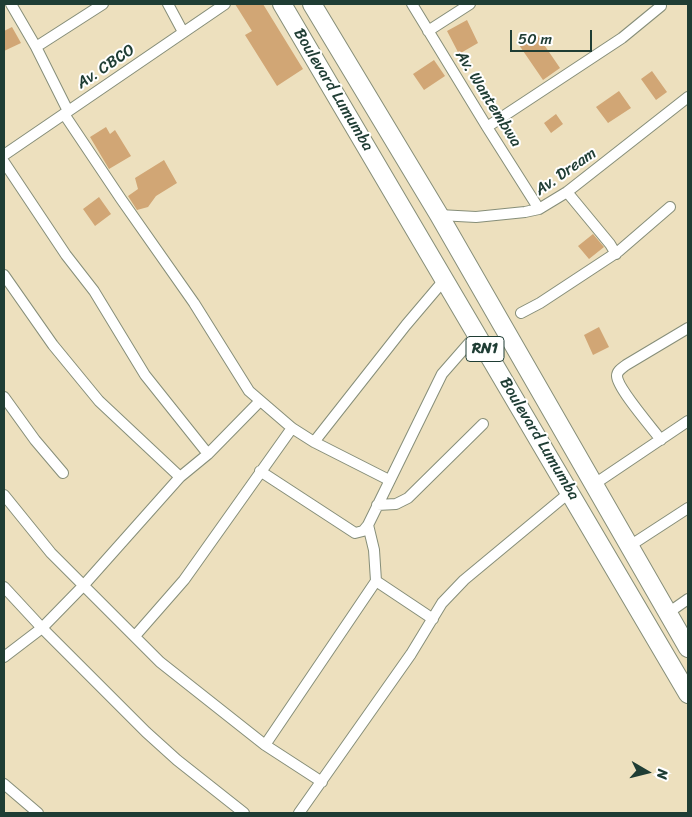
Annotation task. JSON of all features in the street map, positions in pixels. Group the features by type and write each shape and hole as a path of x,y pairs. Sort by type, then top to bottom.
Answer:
{"highway":[{"name":"Boulevard Lumumba","path":"282,4 688,694"},
{"name":"Boulevard Lumumba","path":"312,4 439,215 688,648"}],"street":[{"path":"11,4 36,46 66,113 121,199 194,303 244,384 260,401 292,428 314,442 389,480"},
{"path":"36,46 103,4"},
{"path":"168,4 183,32"},
{"name":"Av. CBCO","path":"4,155 225,4"},
{"name":"Av. Wantembwa","path":"412,4 539,208"},
{"path":"428,31 470,4"},
{"path":"487,127 622,38 660,6"},
{"name":"Av. Dream","path":"439,215 476,217 525,212 539,208 567,192 688,97"},
{"path":"4,162 66,255 94,291 145,374 208,454"},
{"path":"567,192 616,254"},
{"path":"521,313 616,254 670,206"},
{"path":"4,275 53,345 99,401 180,478"},
{"path":"314,442 406,325 445,279"},
{"path":"661,440 626,395 618,382 618,371 688,328"},
{"path":"260,471 355,532 363,531 442,374 477,334"},
{"path":"4,397 35,440 63,473"},
{"path":"4,657 42,628 83,586 180,478 208,454 260,401"},
{"path":"594,485 688,422"},
{"path":"377,505 396,504 408,498 483,424"},
{"path":"134,636 184,580 292,428"},
{"path":"299,813 365,721 442,603 464,580 570,492"},
{"path":"4,495 51,553 160,662 265,745 322,782"},
{"path":"628,546 688,508"},
{"path":"265,745 376,581 374,550 368,524"},
{"path":"376,581 433,619"},
{"path":"4,587 107,694 177,760 244,813"},
{"path":"668,613 688,599"},
{"path":"4,784 31,811"}],"building":[{"path":"235,4 263,4 303,69 277,86 245,35 252,31"},
{"path":"467,20 478,43 459,54 447,31"},
{"path":"12,27 21,43 4,51 4,31"},
{"path":"536,33 560,68 543,80 519,45"},
{"path":"434,60 445,76 424,90 413,74"},
{"path":"652,71 667,92 656,100 641,79"},
{"path":"619,91 631,108 608,123 596,107"},
{"path":"556,114 563,124 551,133 544,123"},
{"path":"106,127 110,134 115,130 131,156 109,169 90,137"},
{"path":"164,160 177,183 156,196 148,207 137,210 128,196 138,189 135,178"},
{"path":"99,197 111,214 95,226 83,209"},
{"path":"593,234 604,247 589,259 578,246"},
{"path":"599,327 609,347 593,355 584,335"}]}
